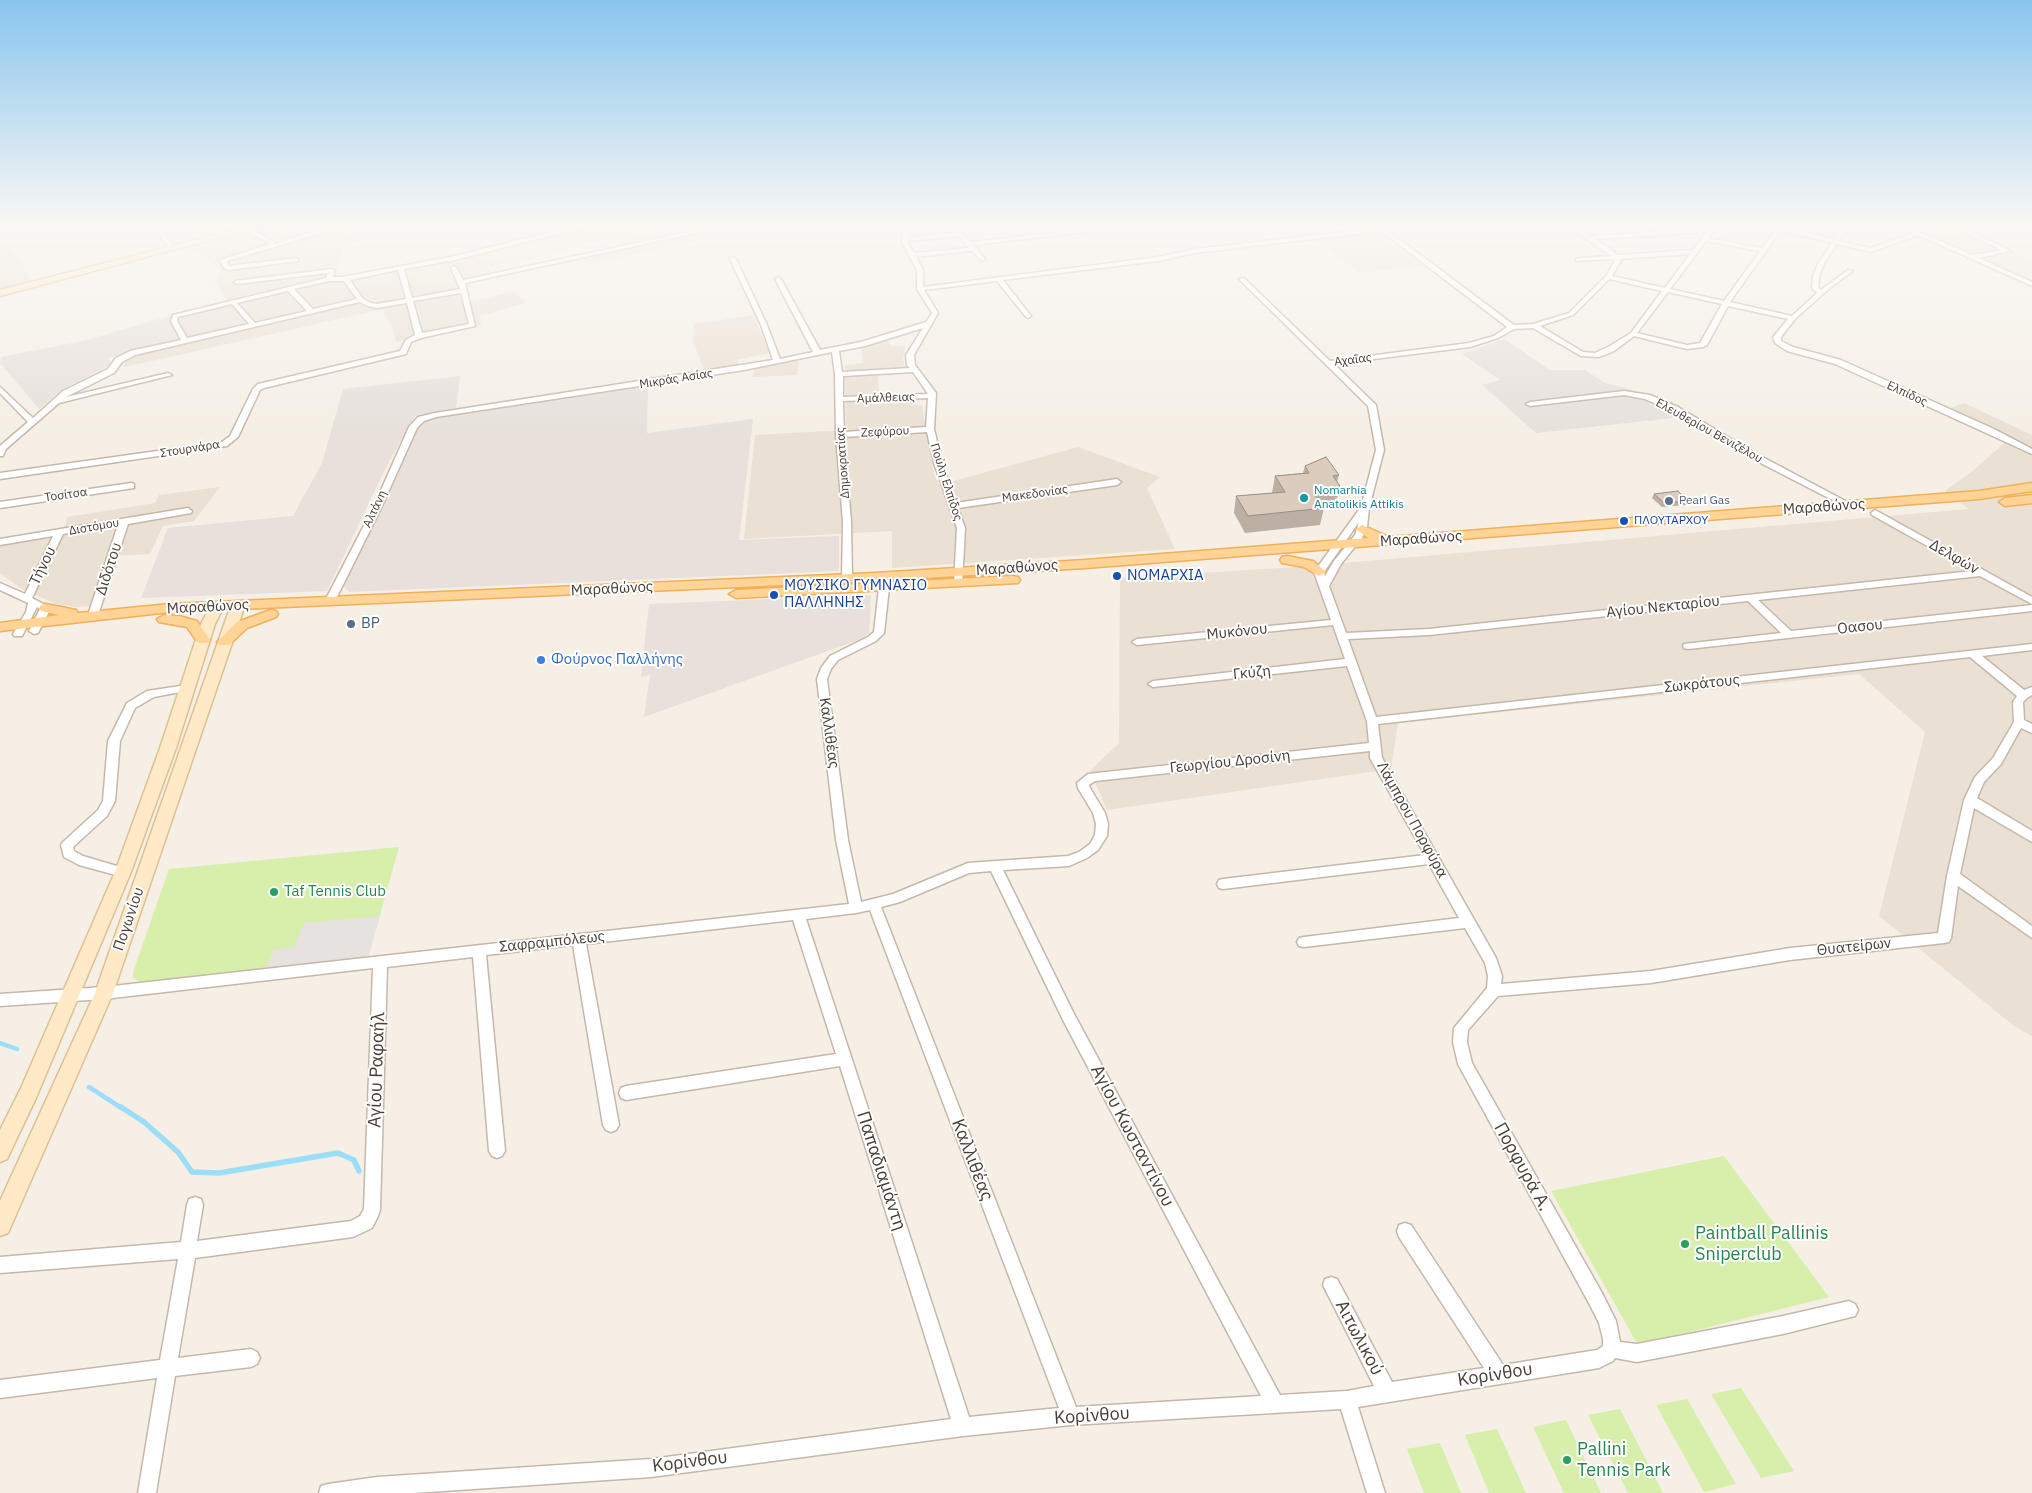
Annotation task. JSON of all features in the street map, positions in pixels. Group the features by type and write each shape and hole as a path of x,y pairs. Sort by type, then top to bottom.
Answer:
{"main road":[{"name":"Μαραθώνος","path":"236,611 330,601 847,578 959,578 1287,560 1328,557 1345,548 1391,541 1979,495 2032,487"},
{"name":"Μαραθώνος","path":"0,637 29,628 93,615 214,611 271,614 884,588 959,578 1345,548 1875,512 2032,499"},
{"path":"1362,529 1374,536 1391,541"},
{"path":"1287,560 1308,564 1319,572"},
{"path":"36,603 68,613 93,615"},
{"name":"Μαραθώνος","path":"0,627 29,628 164,619 214,611"},
{"name":"Πογωνίου","path":"0,1152 123,872 214,611"},
{"name":"Πογωνίου","path":"0,1225 104,993 236,611"},
{"path":"224,642 242,625 271,614"},
{"path":"164,619 179,620 192,624 200,632 203,640"}],"street":[{"path":"185,341 174,321 174,317 266,294"},
{"path":"295,294 312,311"},
{"path":"356,294 361,300 370,305 377,306 432,294"},
{"path":"409,294 419,336 473,325 464,294"},
{"path":"750,294 777,361"},
{"path":"786,294 817,352"},
{"path":"923,294 935,313 910,355 915,370 930,390 932,396"},
{"path":"1010,294 1028,316"},
{"path":"1257,294 1328,363"},
{"path":"1466,294 1510,328 1534,326 1573,312 1591,294"},
{"path":"1534,326 1578,354 1589,356 1606,352 1633,334 1663,294"},
{"path":"1684,294 1793,318 1820,294"},
{"path":"1633,334 1683,346 1700,346 1705,342 1734,294"},
{"path":"1,450 78,386 111,371 119,360 126,356 361,300"},
{"path":"233,302 253,325"},
{"name":"Ελπίδος","path":"1793,318 1776,338 1779,344 1790,349 1838,362 1991,431 2032,452"},
{"name":"Μικράς Ασίας","path":"421,419 435,415 777,361 886,338 928,324"},
{"name":"Αχαΐας","path":"1328,363 1470,346 1486,341 1510,328"},
{"name":"Στουρνάρα","path":"0,476 224,444 234,437 257,389 261,386 403,352 408,341 419,336"},
{"name":"Δημοκρατίας","path":"835,349 839,374 840,435 847,522 847,578"},
{"name":"Αχαΐας","path":"1328,363 1368,401 1374,410 1380,450 1365,508 1362,529 1345,548"},
{"path":"839,374 915,370"},
{"path":"57,402 168,375"},
{"path":"0,389 32,423"},
{"name":"Ελευθερίου Βενιζέλου","path":"1530,404 1624,393 1647,397 1675,409 1750,454 1849,505"},
{"name":"Αμάλθειας","path":"840,400 932,396"},
{"name":"Πούλη Ελπίδος","path":"932,396 930,429 938,463 962,534 959,578"},
{"name":"Αλτάνη","path":"330,601 378,506 413,426 421,419"},
{"name":"Ζεφύρου","path":"840,435 930,429"},
{"name":"Μακεδονίας","path":"952,506 1117,482"},
{"name":"Τοσίτσα","path":"0,505 131,486"},
{"name":"Αχαΐας","path":"1345,548 1365,508"},
{"name":"Διστόμου","path":"0,542 188,511"},
{"name":"Δελφών","path":"1875,512 2032,601"},
{"name":"Διδότου","path":"93,615 124,522"},
{"name":"Τήνου","path":"36,603 59,533"},
{"path":"1324,586 1345,548"},
{"path":"1319,572 1328,557"},
{"name":"Λάμπρου Πορφύρα","path":"1319,572 1372,721 1376,758 1491,962 1495,976 1494,990"},
{"name":"Αγίου Νεκταρίου","path":"1343,636 1429,632 1982,573"},
{"path":"0,586 36,603"},
{"name":"Καλλιθέας","path":"856,908 842,840 822,679 826,668 834,658 872,639 879,633 884,588"},
{"path":"1750,598 1789,635"},
{"path":"29,628 31,612 36,603"},
{"path":"29,628 36,603"},
{"name":"Οασου","path":"1688,646 2032,608"},
{"name":"Μυκόνου","path":"1137,642 1337,622"},
{"name":"Σωκράτους","path":"1372,721 2032,647"},
{"path":"1973,654 2027,693"},
{"name":"Γκύζη","path":"1152,684 1351,662"},
{"path":"123,872 79,860 68,854 67,845 104,813 108,801 114,741 131,706 151,694 188,688"},
{"name":"Θυατείρων","path":"1494,990 1651,977 1790,954 1944,938 1953,876 1970,800 1979,780 1997,761 2019,722 2018,702 2027,693"},
{"path":"2019,722 2032,729"},
{"name":"Γεωργίου Δροσίνη","path":"1086,779 1099,775 1374,746"},
{"name":"Σαφραμπόλεως","path":"70,995 104,993 856,908 895,898 968,868 1069,861 1083,855 1094,847 1101,836 1102,824 1099,813 1084,788 1086,779"},
{"path":"1970,800 2032,837"},
{"path":"1223,884 1433,859"},
{"name":"Αγίου Κωσταντίνου","path":"995,866 1077,1033 1274,1402"},
{"path":"1953,876 2032,933"},
{"name":"Καλλιθέας","path":"874,904 1071,1416"},
{"name":"Παπαδιαμάντη","path":"798,914 964,1427"},
{"path":"1304,942 1468,922"},
{"path":"579,939 611,1125"},
{"path":"479,950 497,1151"},
{"name":"Αγίου Ραφαήλ","path":"0,1265 189,1250 360,1227 371,1216 380,962"},
{"name":"Πορφυρά Α.","path":"1494,990 1461,1028 1460,1042 1465,1064 1608,1321 1612,1339 1611,1349"},
{"path":"0,1000 70,995"},
{"path":"626,1093 844,1059"},
{"path":"147,1493 195,1205"},
{"path":"1405,1230 1499,1375"},
{"name":"Αιτωλικού","path":"1331,1285 1387,1392"},
{"path":"1611,1349 1636,1353 1783,1325 1849,1310"},
{"name":"Κορίνθου","path":"328,1493 377,1486 651,1468 964,1427 1071,1416 1274,1402 1347,1400 1599,1359 1607,1355 1611,1349"},
{"path":"0,1389 251,1358"},
{"path":"1347,1400 1376,1493"}],"shaded area":[{"path":"223,294 468,294 471,302 504,294 517,294 526,303 479,316 481,325 396,342 393,329 383,309 125,367 122,354 179,341 162,318 228,301"},
{"path":"753,315 770,353 737,360 740,365 704,370 693,341 694,324"},
{"path":"162,318 179,341 108,358 111,362 107,367 63,389 39,409 0,363 1,357 87,340"},
{"path":"1504,339 1550,370 1585,370 1605,383 1669,400 1691,416 1536,433 1482,385 1500,380 1462,354"},
{"path":"888,340 890,346 905,346 903,360 906,368 878,371 879,395 922,406 934,474 939,485 1078,447 1160,477 1147,488 1175,549 892,568 892,531 744,539 755,435 846,430 845,365 863,363 861,346"},
{"path":"799,359 797,375 753,377 754,368"},
{"path":"460,376 456,408 415,416 388,463 327,591 141,598 168,528 293,516 322,463 343,389"},
{"path":"648,386 647,433 753,419 739,540 839,536 839,571 349,592 342,584 417,426 424,420 443,415"},
{"path":"1964,403 2032,435 2032,1036 2014,1026 1879,916 1925,732 1859,674 1398,723 1391,769 1107,810 1090,771 1119,743 1120,578 1297,567 1969,509 1945,491 1975,469 2010,438 1946,410"},
{"path":"220,487 194,521 163,526 150,554 107,556 92,606 76,607 56,604 20,588 0,573 0,545 61,535 68,517 155,503 159,495"},
{"path":"871,595 869,633 861,639 644,717 650,675 641,677 649,604"},
{"path":"380,916 368,958 266,969 273,950 294,947 304,923"}],"green space":[{"name":"Taf Tennis Club","path":"399,847 368,958 140,982 133,978 133,972 169,869"},
{"name":"Paintball Pallinis Sniperclub","path":"1724,1156 1829,1297 1638,1345 1551,1191"},
{"path":"1741,1388 1794,1471 1761,1478 1711,1394"},
{"path":"1687,1399 1736,1484 1704,1492 1656,1405"},
{"path":"1620,1409 1663,1493 1628,1493 1588,1415"},
{"name":"Pallini Tennis Park","path":"1566,1420 1601,1493 1564,1493 1533,1427"},
{"path":"1497,1429 1526,1493 1489,1493 1465,1435"},
{"path":"1440,1443 1461,1493 1424,1493 1407,1449"}],"building":[{"path":"1326,457 1339,475 1333,476 1340,486 1323,488 1325,491 1313,492 1324,508 1248,516 1236,496 1285,492 1275,476 1309,473 1305,466"},
{"path":"1678,491 1688,501 1664,503 1654,494"}],"waterway":[{"path":"0,1043 17,1049"},
{"path":"89,1087 123,1109"},
{"path":"121,1107 144,1122 178,1152 192,1172 219,1173 338,1153 354,1160 359,1171"}],"place":[{"name":"Nomarhia Anatolikis Attikis","path":"1304,498"},
{"name":"Pearl Gas","path":"1669,501"},
{"name":"ΠΛΟΥΤΑΡΧΟΥ","path":"1624,521"},
{"name":"ΝΟΜΑΡΧΙΑ","path":"1117,576"},
{"name":"ΜΟΥΣΙΚΟ ΓΥΜΝΑΣΙΟ ΠΑΛΛΗΝΗΣ","path":"774,595"},
{"name":"BP","path":"351,624"},
{"name":"Φούρνος Παλλήνης","path":"541,660"},
{"name":"Taf Tennis Club","path":"274,892"},
{"name":"Paintball Pallinis Sniperclub","path":"1685,1244"},
{"name":"Pallini Tennis Park","path":"1567,1460"}]}
